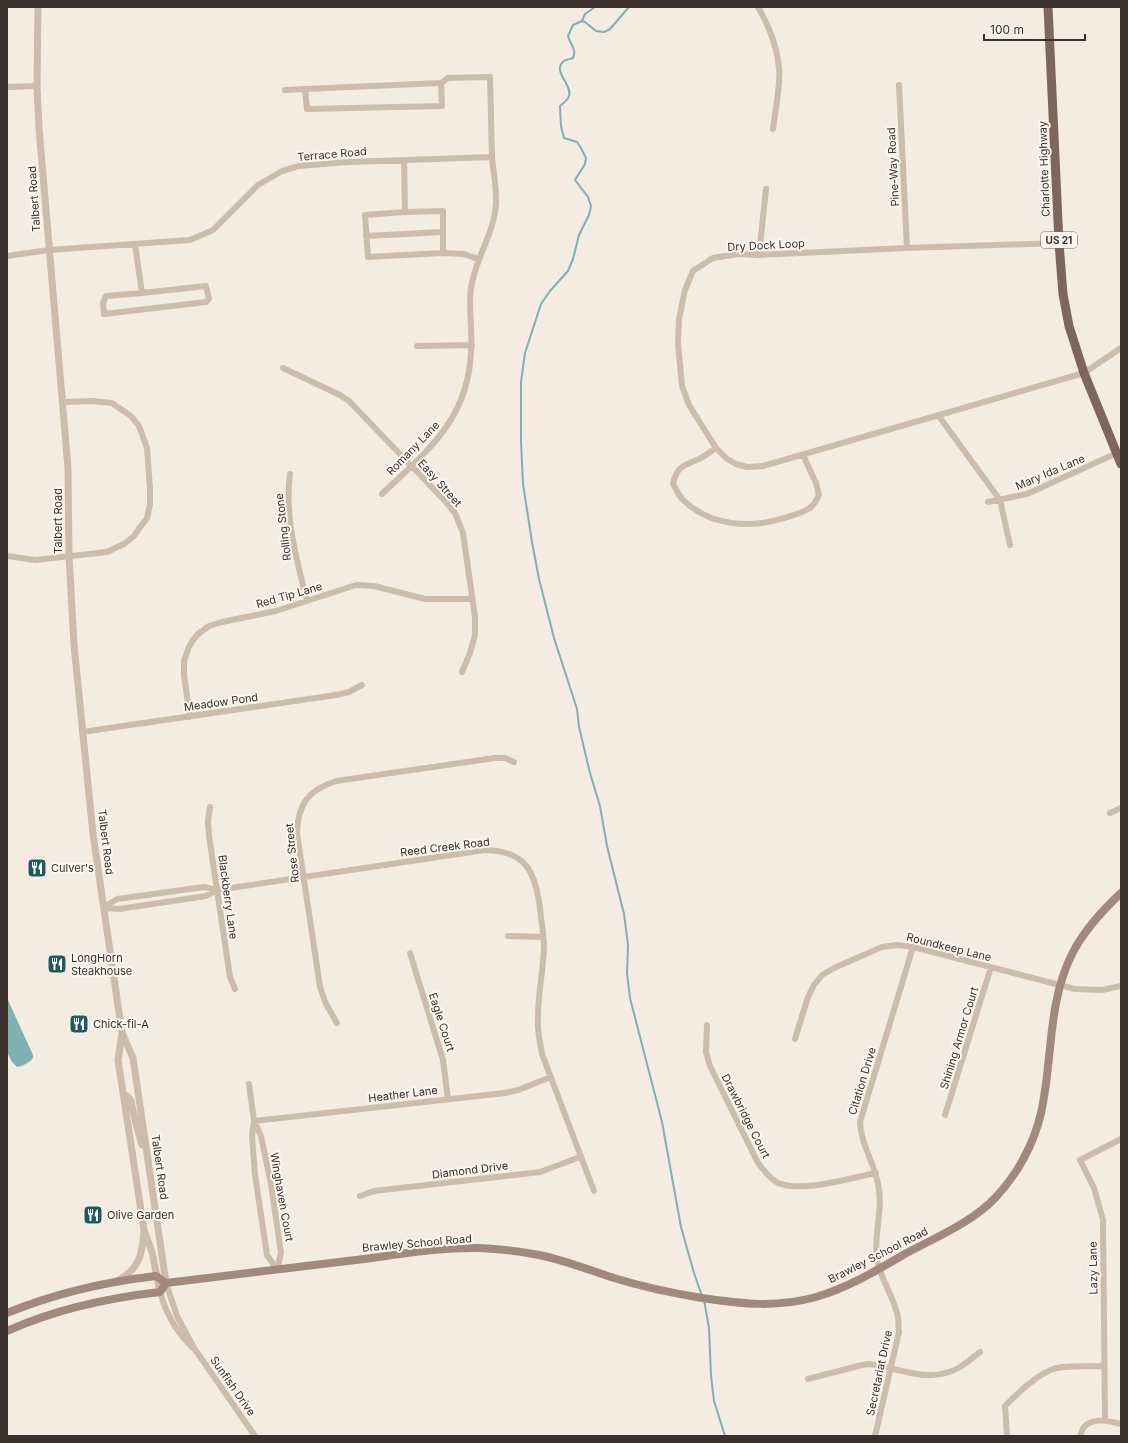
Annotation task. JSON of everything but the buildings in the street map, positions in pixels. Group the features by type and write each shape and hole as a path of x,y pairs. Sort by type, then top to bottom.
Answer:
{"main road":[{"name":"Charlotte Highway","path":"1048,7 1059,243 1063,294 1069,326 1084,373 1121,464"},
{"name":"Brawley School Road","path":"166,1283 443,1250 476,1248 540,1255 655,1289 747,1304 778,1304 817,1297 847,1286 962,1223 982,1210 995,1198 1011,1177 1028,1151 1040,1116 1044,1099 1052,1021 1060,986 1072,954 1082,936 1121,893"},
{"path":"7,1312 67,1292 116,1281 156,1276 166,1283 160,1292 119,1297 83,1305 48,1315 7,1331"}],"street":[{"name":"Talbert Road","path":"38,7 37,86 49,250 68,468 69,556 72,617 80,694 82,732 93,834 122,1033 133,1058 166,1283"},
{"path":"758,7 768,24 776,46 779,69 773,129"},
{"name":"Romany Lane","path":"382,494 438,439 451,422 461,401 469,375 472,345 471,290 474,270 492,228 496,204 495,176 492,157 490,77 448,78 441,83"},
{"path":"285,90 305,89 441,83 442,106 307,109 305,89"},
{"name":"Pine-Way Road","path":"899,85 907,248"},
{"path":"7,87 37,86"},
{"name":"Terrace Road","path":"7,256 49,250 190,240 213,230 258,185 282,171 299,166 349,162 492,157"},
{"path":"404,160 405,212"},
{"path":"759,255 766,189"},
{"path":"443,253 443,211 365,215 368,257 443,253 464,254 478,259"},
{"path":"366,236 443,232"},
{"name":"Dry Dock Loop","path":"1059,243 759,255 738,254 712,258 693,271 685,290 678,326 682,386 689,405 716,448 726,458 736,464 747,467 763,466 1084,373 1121,348"},
{"path":"135,244 142,292"},
{"path":"206,286 210,299 206,302 104,314 103,303 106,296 142,292 206,286"},
{"path":"417,346 472,345"},
{"name":"Easy Street","path":"283,368 340,395 349,401 446,502 455,514 461,527 475,617 475,635 470,653 462,672"},
{"path":"7,556 35,560 107,552 133,538 147,518 150,504 150,489 146,442 139,426 131,416 112,402 62,402"},
{"path":"938,415 1000,500 1010,545"},
{"path":"716,448 700,458 684,464 675,473 673,484 682,498 695,510 713,519 732,524 753,525 774,522 812,507 819,495 816,483 803,455"},
{"name":"Mary Ida Lane","path":"988,502 1017,496 1040,489 1117,454"},
{"name":"Rolling Stone","path":"290,474 288,494 292,537 296,561 307,601"},
{"name":"Red Tip Lane","path":"190,717 184,675 184,660 189,647 198,634 210,626 222,622 276,611 356,585 366,585 425,598 472,599"},
{"name":"Meadow Pond","path":"82,732 336,695 349,692 362,685"},
{"name":"Rose Street","path":"337,1022 324,1000 320,987 297,833 298,819 302,805 311,794 323,785 336,781 495,758 505,758 514,762"},
{"name":"Blackberry Lane","path":"210,807 208,821 209,836 230,977 234,989"},
{"path":"1110,812 1121,808"},
{"name":"Reed Creek Road","path":"104,908 119,909 206,896 217,890 485,850 500,850 513,855 525,864 533,876 538,890 544,947 538,1022 542,1054 580,1157 594,1190"},
{"name":"Reed Creek Road","path":"104,908 117,899 204,887 217,890"},
{"path":"508,936 543,937"},
{"name":"Roundkeep Lane","path":"796,1039 808,997 814,985 822,975 834,968 882,947 897,945 913,947 1075,990 1092,991 1121,986"},
{"name":"Citation Drive","path":"879,1269 876,1231 880,1200 879,1184 864,1144 860,1122 913,947"},
{"name":"Eagle Court","path":"410,953 443,1060 448,1098"},
{"name":"Shining Armor Court","path":"945,1115 991,967"},
{"name":"Drawbridge Court","path":"707,1025 706,1052 710,1066 757,1161 765,1174 778,1182 792,1187 807,1186 876,1173"},
{"name":"Talbert Road","path":"122,1033 118,1060 144,1230 152,1252 156,1276"},
{"name":"Heather Lane","path":"254,1122 448,1098 512,1092 551,1077"},
{"name":"Winghaven Court","path":"249,1084 254,1122 252,1136 255,1175 267,1255 277,1269"},
{"path":"124,1095 131,1101 150,1171"},
{"name":"Winghaven Court","path":"254,1122 261,1136 272,1191 281,1253 277,1269"},
{"name":"Lazy Lane","path":"1105,1420 1103,1220 1094,1188 1080,1160 1121,1139"},
{"name":"Diamond Drive","path":"360,1196 374,1191 540,1172 580,1157"},
{"path":"116,1281 129,1273 138,1261 142,1247 144,1230"},
{"name":"Secretariat Drive","path":"875,1436 899,1332 898,1316 879,1269"},
{"name":"Sunfish Drive","path":"156,1276 165,1308 183,1339 194,1348"},
{"name":"Sunfish Drive","path":"166,1283 177,1316 194,1348 255,1436"},
{"path":"808,1379 862,1365 876,1365 913,1374 929,1376 944,1374 959,1367 980,1352"},
{"path":"1007,1436 1005,1406 1020,1391 1038,1378 1057,1368 1104,1366"},
{"path":"1080,1436 1084,1427 1094,1422 1105,1420 1121,1424"}],"water":[{"path":"7,998 33,1055 33,1058 30,1061 17,1067 12,1062 7,1052"}],"waterway":[{"path":"582,21 585,14 595,7"},
{"path":"629,7 610,29 604,32 596,31 582,21 573,25 568,36 574,49 574,55 573,58 565,60 560,69 569,92 568,99 560,106 561,126 564,138 577,142 586,158 585,164 575,180 588,197 591,206 589,215 579,235 573,259 568,271 550,291 541,304 525,353 521,382 523,484 539,579 554,638 577,709 579,727 600,806 607,846 624,914 628,945 627,973 630,998 662,1122 681,1227 702,1296"},
{"path":"704,1300 709,1328 711,1376 714,1401 725,1436"}],"place":[{"name":"Culver's","path":"37,868"},
{"name":"LongHorn Steakhouse","path":"57,964"},
{"name":"Chick-fil-A","path":"79,1024"},
{"name":"Olive Garden","path":"93,1215"}]}
